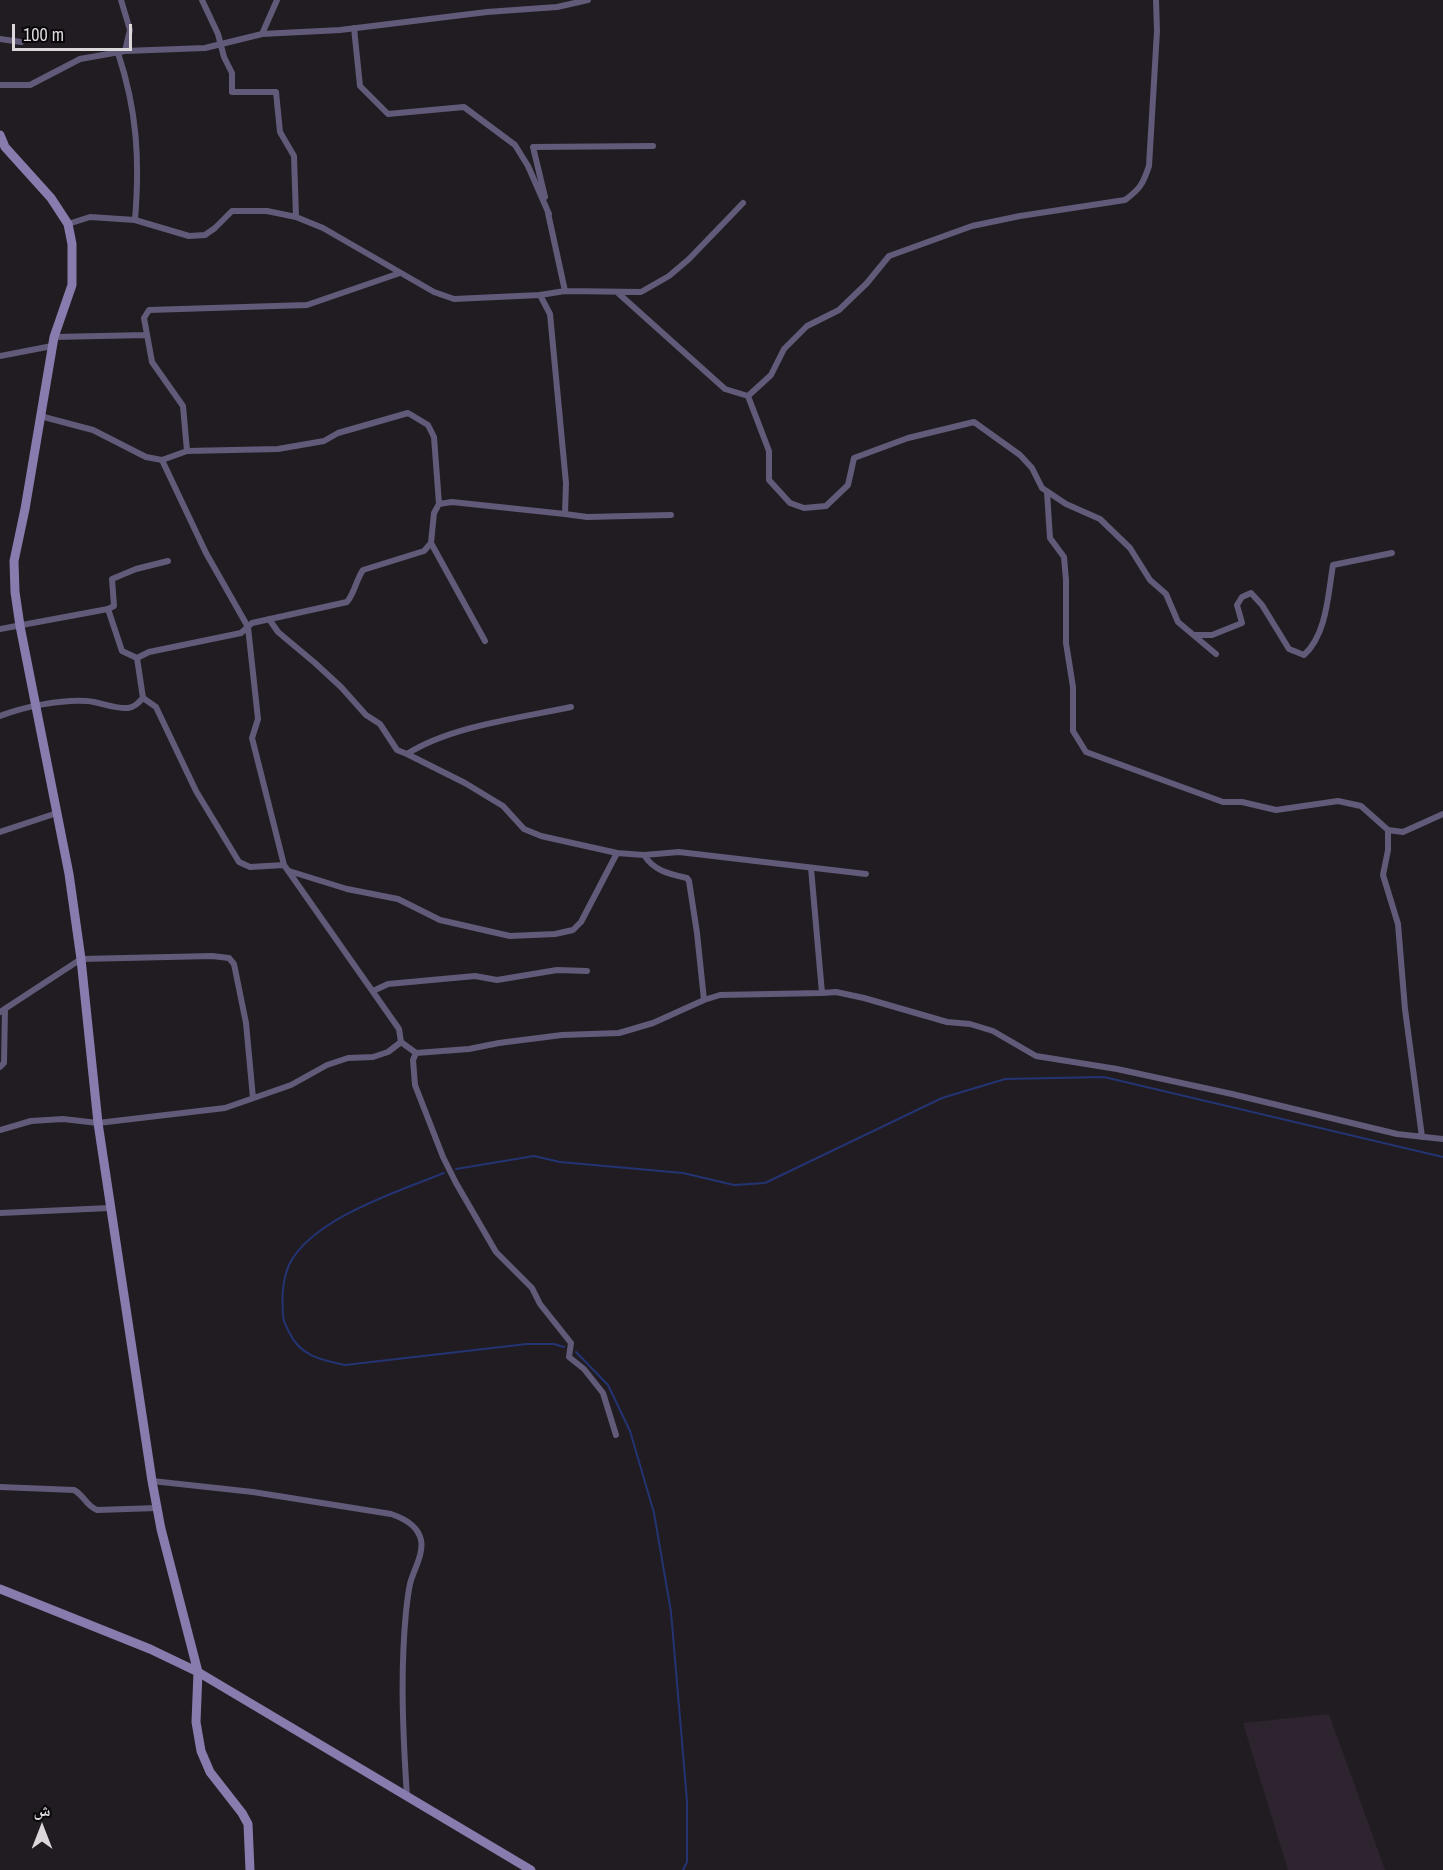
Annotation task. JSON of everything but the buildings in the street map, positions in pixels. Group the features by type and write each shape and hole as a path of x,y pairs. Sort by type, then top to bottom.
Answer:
{"street":[{"path":"121,0 129,30 122,52 135,119 139,177 135,220"},
{"path":"202,0 232,72 232,92 276,92 280,132 294,156 296,217"},
{"path":"262,34 277,0"},
{"path":"0,85 30,85 80,59 122,52 206,48 262,34 354,28 487,12 557,7 588,0"},
{"path":"748,396 771,375 784,349 807,326 839,310 867,283 890,256 972,226 1020,216 1125,200 1137,191 1142,185 1149,166 1157,31 1156,0"},
{"path":"354,28 360,86 388,114 464,107 515,145 528,166 549,214"},
{"path":"0,39 21,42"},
{"path":"0,135 5,147 51,198 68,224 72,244 72,285 53,342 14,561 15,592 69,874 81,959 98,1123 152,1481 198,1672 196,1722 201,1751 210,1772 248,1824 250,1870"},
{"path":"565,291 533,147 653,146"},
{"path":"68,224 90,217 135,220 189,236 204,235 215,228 232,211 267,211 296,217 323,228 434,292 454,298 540,295 565,291 618,293 641,292 669,276 689,259 743,203"},
{"path":"187,451 183,406 152,362 144,318 149,310 307,305 400,273"},
{"path":"618,293 725,388 748,396 769,451 769,480 790,503 804,508 826,506 848,486 854,458 908,438 974,422 1020,455 1032,468 1042,488 1047,492 1066,504 1100,519 1130,548 1150,579 1166,594 1178,622 1216,654"},
{"path":"540,295 550,314 566,483 565,514"},
{"path":"0,356 53,342 146,335"},
{"path":"40,416 93,430 146,457 162,460 187,451 278,449 324,441 338,433 408,413 428,425 434,437 440,504 434,513 431,543 485,641"},
{"path":"162,460 206,553 248,627 258,719 252,738 284,865 399,1029 401,1042 417,1053 469,1049 562,1035 619,1033 653,1023 720,995 836,993 864,998 947,1022 970,1024 993,1031 1036,1056 1116,1069 1232,1094 1397,1134 1443,1139"},
{"path":"1047,492 1050,538 1064,557 1066,643 1073,687 1074,731 1086,752 1223,802 1242,802 1276,810 1338,801 1361,806 1388,830 1403,832 1443,814"},
{"path":"440,504 452,502 587,517 671,515"},
{"path":"137,658 149,652 241,633 252,623 347,602 363,570 424,551 431,543"},
{"path":"1195,635 1212,635 1242,623 1237,605 1242,597 1251,593 1262,605 1289,649 1304,655 1313,647 1323,622 1333,565 1392,553"},
{"path":"0,629 108,609 114,606 112,579 136,569 168,561"},
{"path":"108,609 122,651 137,658"},
{"path":"269,619 278,632 341,687 366,715 380,724 397,750 465,783 503,806 524,829 541,836 617,853 644,855 679,852 867,874"},
{"path":"137,658 143,698 156,707 196,792 239,862 250,867 284,865"},
{"path":"0,716 36,706 71,701 88,700 125,708 135,706 143,698"},
{"path":"407,753 424,743 473,728 571,707"},
{"path":"0,832 57,813"},
{"path":"1388,830 1388,850 1383,875 1398,924 1405,1009 1422,1137"},
{"path":"289,871 347,889 398,899 440,920 510,936 534,937 573,930 581,922 617,853"},
{"path":"644,855 649,863 661,872 687,878 689,881 704,1000"},
{"path":"811,868 822,993"},
{"path":"0,1066 4,1063 2,1010 81,959 212,956 229,958 234,964 246,1023 253,1098"},
{"path":"373,991 388,984 475,976 497,980 557,970 587,970"},
{"path":"0,1130 31,1121 63,1119 98,1123 225,1108 291,1084 327,1065 348,1058 373,1057 388,1052 401,1042"},
{"path":"417,1053 413,1060 415,1085 443,1157 456,1183 496,1252 532,1288 540,1304 571,1343 569,1357 584,1369 603,1393 616,1435"},
{"path":"0,1213 110,1208"},
{"path":"152,1481 252,1492 391,1514 404,1518 419,1535 422,1543 410,1584 404,1654 402,1701 407,1797"},
{"path":"0,1487 74,1490 80,1493 88,1506 97,1510 157,1508"},
{"path":"0,1589 150,1649 198,1672 531,1870"}],"shaded area":[{"path":"1329,1714 1385,1870 1288,1870 1243,1723"}],"waterway":[{"path":"456,1169 534,1156 560,1162 683,1173 734,1185 765,1183 942,1098 1005,1079 1104,1077 1443,1157"},
{"path":"444,1173 358,1208 316,1234 300,1249 289,1265 283,1290 284,1319 294,1340 299,1347 312,1356 345,1365 527,1344 554,1344 564,1347"},
{"path":"576,1352 608,1385 630,1431 654,1513 671,1612 687,1801 687,1862 683,1870"}]}
